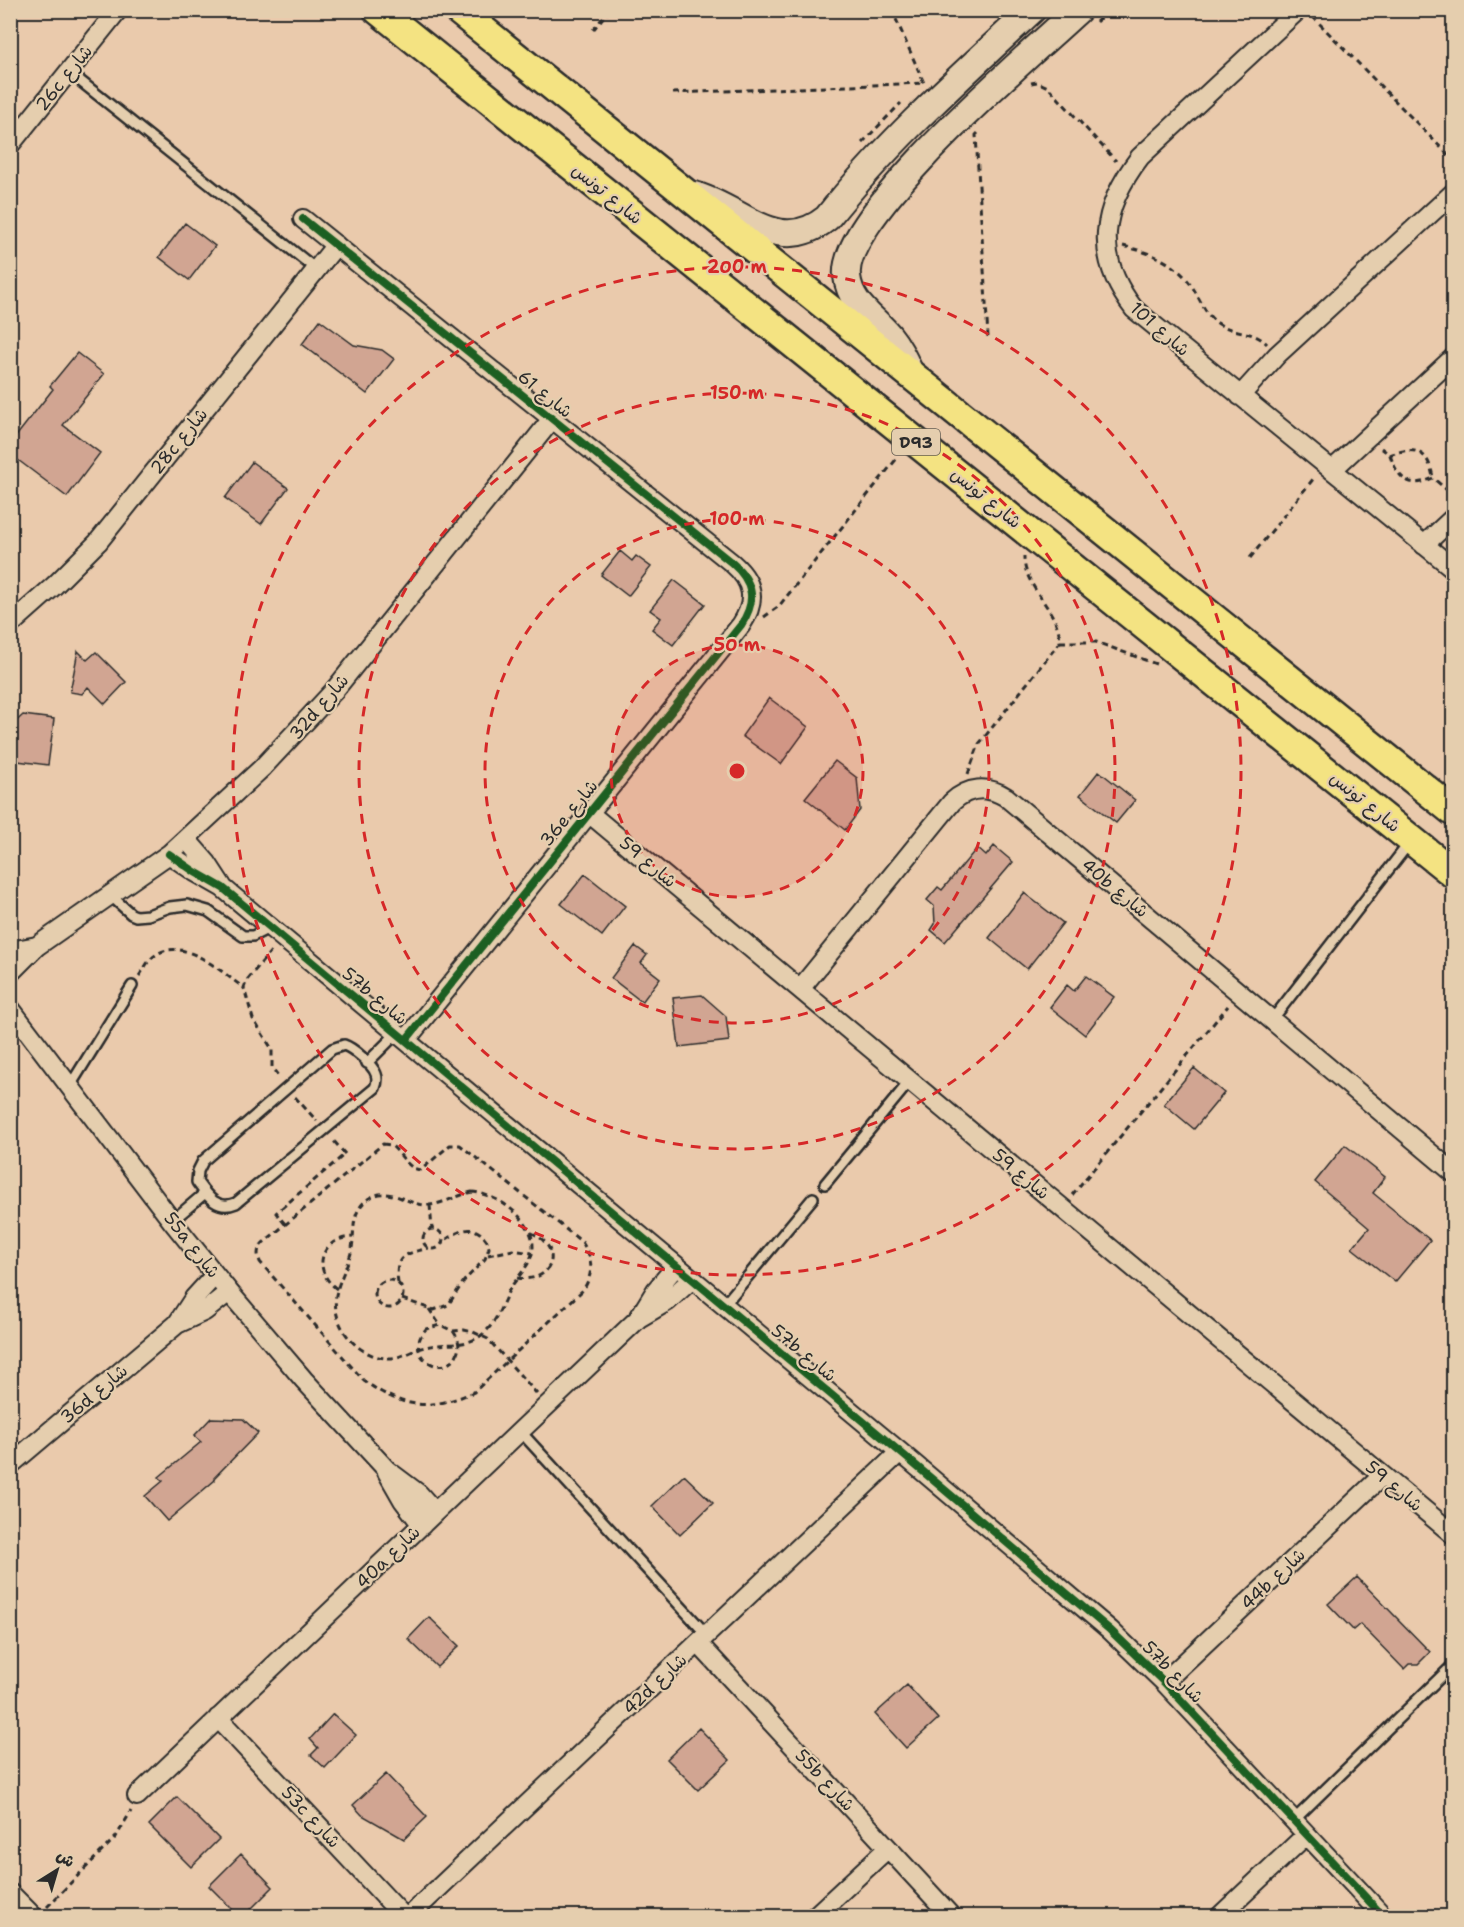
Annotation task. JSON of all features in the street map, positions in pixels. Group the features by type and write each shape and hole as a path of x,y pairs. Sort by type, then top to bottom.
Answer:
{"main road":[{"name":"شارع تونس","path":"378,10 1454,874"},
{"name":"D93","path":"458,10 1454,812"}],"street":[{"name":"26c شارع","path":"10,145 17,126 69,72 118,10"},
{"path":"684,192 721,205 766,230 794,233 811,229 827,218 923,110 1032,10"},
{"path":"910,374 891,338 864,312 852,295 846,276 850,253 869,220 920,160 989,92 1078,10"},
{"name":"شارع 101","path":"1298,10 1140,157 1127,174 1110,212 1107,242 1112,271 1117,284 1134,309 1454,569"},
{"path":"1240,396 1278,355 1454,192"},
{"name":"شارع 61","path":"303,219 739,569 749,584 752,603"},
{"name":"28c شارع","path":"10,625 98,542 336,245"},
{"path":"1328,468 1368,437 1454,357"},
{"name":"32d شارع","path":"10,973 37,945 169,854 262,768 333,692 552,419"},
{"path":"1424,545 1454,517"},
{"name":"36e شارع","path":"401,1037 589,813 741,625 752,603"},
{"name":"40b شارع","path":"965,792 982,788 998,792 1006,797 1454,1173"},
{"path":"801,989 952,802 965,792"},
{"name":"شارع 59","path":"589,813 1454,1535"},
{"name":"57b شارع","path":"186,839 207,863 223,888"},
{"name":"57b شارع","path":"169,854 195,873 223,888 271,927 1110,1630 1164,1682 1383,1917"},
{"name":"32d شارع","path":"10,951 37,945"},
{"name":"55a شارع","path":"10,1008 215,1275 304,1380 387,1470 403,1500 429,1518"},
{"name":"40a شارع","path":"639,1318 656,1290 676,1266"},
{"name":"36d شارع","path":"177,1324 194,1298 215,1275"},
{"name":"40a شارع","path":"137,1796 639,1318 668,1301 692,1279"},
{"name":"36d شارع","path":"10,1464 177,1324 205,1311 229,1292"},
{"name":"42d شارع","path":"409,1917 900,1452"},
{"name":"44b شارع","path":"1164,1682 1382,1476"},
{"name":"55b شارع","path":"703,1639 951,1917"},
{"name":"53c شارع","path":"218,1718 404,1917"},
{"path":"1220,1917 1306,1835"},
{"path":"815,1917 888,1848"},
{"path":"10,1893 39,1913"}],"lane":[{"path":"69,72 317,270"},
{"path":"1272,1020 1412,840"},
{"path":"110,895 136,916 187,905 208,911 243,936 253,936 271,927"},
{"path":"70,1086 132,986"},
{"path":"367,1063 401,1037"},
{"path":"337,1046 350,1047 375,1071 378,1083 371,1093 236,1203 224,1206 212,1200 205,1193 197,1182 203,1161 332,1049 337,1046"},
{"path":"825,1184 910,1081"},
{"path":"172,1221 205,1193"},
{"path":"724,1305 813,1198"},
{"path":"520,1431 703,1639"},
{"path":"1293,1821 1454,1664"}],"path":[{"path":"593,30 609,10"},
{"path":"673,93 924,83 892,10"},
{"path":"1307,10 1454,161"},
{"path":"1026,86 1037,82 1048,87 1127,174"},
{"path":"984,128 976,135 988,337"},
{"path":"1107,242 1147,252 1167,262 1192,286 1214,321 1260,337 1278,355"},
{"path":"1368,437 1390,455 1395,468 1404,479 1417,483 1433,478"},
{"path":"741,625 761,618 779,606 912,439"},
{"path":"1390,455 1407,450 1421,453 1430,464 1433,478 1454,496"},
{"path":"1250,558 1328,468"},
{"path":"965,792 972,759 979,744 1060,642 1058,627 1025,568 1024,552 1032,535"},
{"path":"1060,642 1096,642 1159,665 1189,661"},
{"path":"132,986 150,960 162,952 178,949 194,953 244,988"},
{"path":"1061,1208 1239,993"},
{"path":"383,1144 392,1145 412,1167 418,1170 421,1170 450,1145 460,1145 582,1242 591,1261 589,1281 583,1290 507,1361 474,1392 453,1401 429,1405 405,1403 383,1394 364,1381 260,1262 257,1255 258,1248 383,1144"},
{"path":"482,1193 510,1207 529,1232 533,1242 528,1262 516,1278 498,1315 482,1335 459,1344 435,1345 388,1358 372,1354 355,1344 336,1316 335,1304 350,1258 355,1214 370,1197 393,1194 416,1203 430,1205 462,1194 482,1193"},
{"path":"430,1205 432,1229"},
{"path":"429,1248 425,1245 423,1235 426,1231 432,1229 441,1233 442,1242"},
{"path":"398,1284 388,1281 379,1286 375,1296 380,1305 385,1308 396,1307 402,1299 403,1293 398,1284 397,1269 400,1259 409,1253 434,1249 464,1229 478,1231 487,1241 488,1255 464,1281 448,1305 439,1309 429,1309 402,1299"},
{"path":"516,1278 536,1277 547,1271 550,1266 550,1248 541,1238 529,1232"},
{"path":"338,1289 325,1277 322,1261 329,1245 336,1240 353,1237"},
{"path":"488,1255 513,1250 532,1253"},
{"path":"429,1309 440,1325 453,1331 464,1330 482,1335 488,1339 547,1405"},
{"path":"440,1325 433,1326 421,1334 419,1349 425,1361 431,1364 445,1365 456,1357 459,1344 453,1331"},
{"path":"39,1913 116,1838 137,1796"}],"building":[{"path":"185,223 215,246 189,280 159,257"},
{"path":"320,320 354,345 382,350 394,359 367,394 302,344"},
{"path":"77,353 104,374 63,425 100,453 67,497 10,454 10,444 53,389 50,386"},
{"path":"252,462 288,488 261,524 225,498"},
{"path":"620,551 632,561 636,556 651,567 628,596 601,575"},
{"path":"674,580 705,604 673,645 652,629 661,618 650,610"},
{"path":"78,651 87,660 96,652 126,682 105,704 88,687 82,694 70,692"},
{"path":"769,698 808,727 781,764 742,736"},
{"path":"23,715 54,719 48,765 10,760 10,727"},
{"path":"835,761 857,778 860,810 845,830 805,798"},
{"path":"1099,771 1135,800 1116,823 1080,795"},
{"path":"994,846 1013,862 945,942 931,930 935,924 934,906 927,900 938,887 942,890 977,848 986,856"},
{"path":"585,874 625,906 602,936 561,904"},
{"path":"1024,893 1063,923 1027,969 989,938"},
{"path":"635,946 647,955 641,963 660,978 642,1002 611,978"},
{"path":"1086,976 1114,997 1085,1035 1050,1007 1067,985 1074,991"},
{"path":"702,995 726,1016 729,1041 679,1047 673,998"},
{"path":"1194,1068 1224,1093 1194,1129 1164,1104"},
{"path":"1345,1145 1385,1177 1373,1193 1430,1240 1395,1282 1352,1248 1369,1228 1315,1182"},
{"path":"211,1418 243,1419 258,1433 214,1478 215,1480 167,1521 145,1496 163,1481 159,1477 201,1442 194,1436"},
{"path":"684,1475 713,1503 680,1535 652,1506"},
{"path":"1357,1577 1430,1652 1418,1664 1409,1664 1404,1669 1360,1624 1353,1630 1328,1604"},
{"path":"429,1617 459,1646 437,1667 408,1639"},
{"path":"907,1685 938,1719 906,1748 875,1714"},
{"path":"333,1714 356,1735 325,1768 311,1755 318,1748 310,1739"},
{"path":"699,1728 730,1760 698,1790 667,1759"},
{"path":"386,1774 427,1817 404,1839 362,1815 353,1805"},
{"path":"177,1797 219,1839 191,1867 149,1825"},
{"path":"241,1854 273,1887 243,1917 240,1917 209,1886"}],"cycle path":[{"path":"303,219 732,563 745,577 751,592 749,608 741,625 406,1040"},
{"path":"169,854 223,888 1110,1630 1164,1682 1383,1916"}]}
